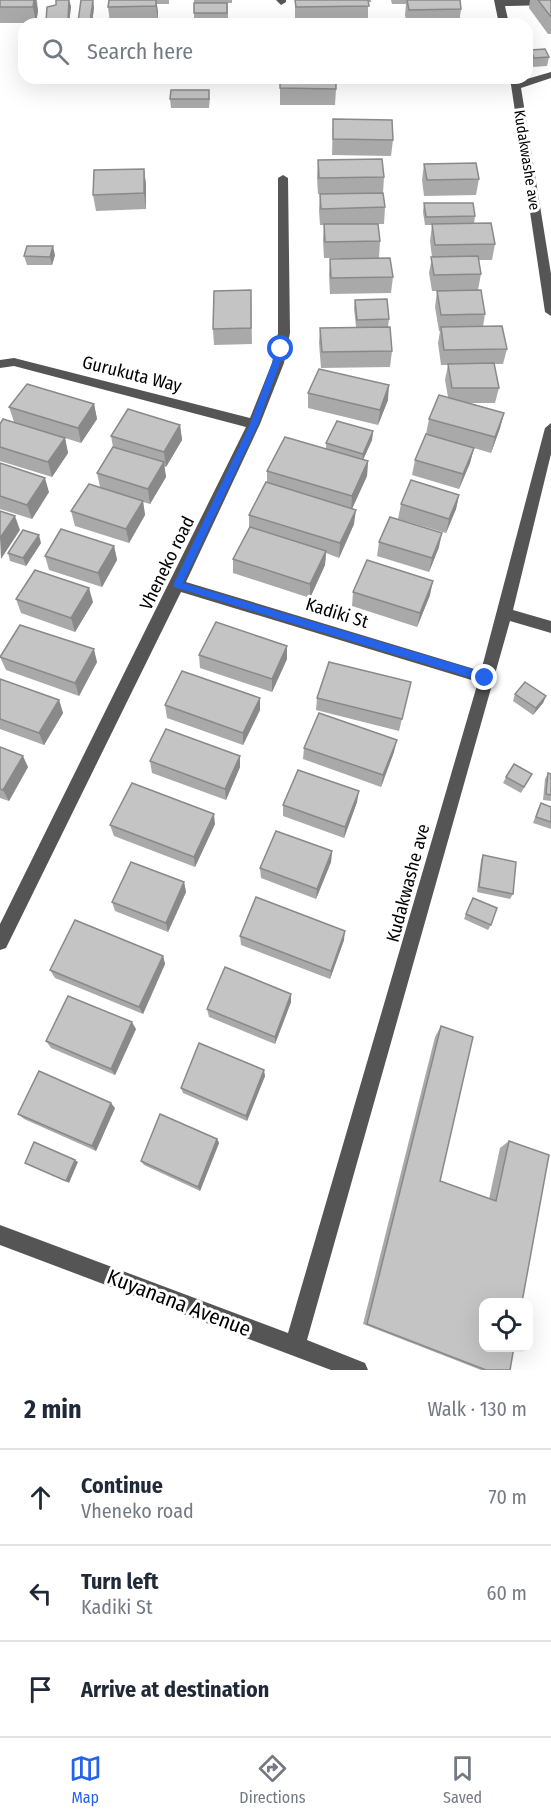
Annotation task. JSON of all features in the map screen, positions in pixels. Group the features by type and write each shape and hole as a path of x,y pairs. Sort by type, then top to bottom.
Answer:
{"street":[{"path":"503,18 499,2 551,2"},
{"path":"533,78 551,75"},
{"name":"Kudakwashe ave","path":"515,84 551,312"},
{"name":"Vheneko road","path":"0,942 177,585 254,424 278,363 284,333 283,178"},
{"name":"Gurukuta Way","path":"0,364 14,362 254,424"},
{"name":"Kudakwashe ave","path":"295,1346 408,957 504,614 551,428"},
{"name":"Kadiki St","path":"177,585 485,678"},
{"path":"504,614 551,627"},
{"name":"Kuyanana Avenue","path":"0,1235 358,1370"}],"building":[{"path":"0,0 34,0 33,7 0,7"},
{"path":"56,0 69,0 68,18 46,18 47,7 56,5"},
{"path":"81,0 93,0 91,18 79,18"},
{"path":"109,0 156,0 156,6 108,7"},
{"path":"295,0 368,0 369,6 296,7"},
{"path":"407,0 460,0 461,9 409,10"},
{"path":"538,0 551,0 551,17"},
{"path":"194,3 227,3 227,13 194,13"},
{"path":"545,49 549,57 534,58 533,50"},
{"path":"280,84 336,84 336,89 280,88"},
{"path":"171,90 209,90 209,99 170,99"},
{"path":"333,119 392,120 393,140 333,139"},
{"path":"382,159 384,177 319,178 318,160"},
{"path":"476,163 479,179 427,180 424,164"},
{"path":"144,169 144,193 93,195 94,170"},
{"path":"383,193 385,207 321,209 320,194"},
{"path":"424,203 473,203 475,216 426,217"},
{"path":"491,223 495,244 435,245 432,224"},
{"path":"324,224 378,224 380,241 325,242"},
{"path":"27,246 53,246 50,257 24,256"},
{"path":"478,256 481,274 434,275 431,257"},
{"path":"390,258 393,277 331,278 330,259"},
{"path":"251,290 251,328 213,329 214,291"},
{"path":"481,290 485,314 441,315 437,291"},
{"path":"387,299 389,319 357,320 355,300"},
{"path":"502,326 507,349 444,350 441,327"},
{"path":"390,327 392,351 322,352 320,328"},
{"path":"494,363 499,388 452,388 448,364"},
{"path":"319,369 389,385 380,410 308,393"},
{"path":"27,384 94,404 78,428 9,407"},
{"path":"439,395 504,413 495,437 429,419"},
{"path":"128,409 180,425 164,452 111,436"},
{"path":"3,419 65,438 48,462 0,447 0,424"},
{"path":"337,421 373,431 363,454 326,443"},
{"path":"426,434 474,448 463,474 415,460"},
{"path":"285,437 368,461 352,496 267,471"},
{"path":"113,447 164,462 148,489 97,473"},
{"path":"0,463 45,478 27,505 0,496"},
{"path":"411,480 459,495 449,519 401,504"},
{"path":"266,482 356,510 340,543 249,515"},
{"path":"89,484 143,501 126,529 71,511"},
{"path":"0,511 15,516 0,538"},
{"path":"390,517 442,533 432,558 379,542"},
{"path":"250,527 326,551 310,584 233,559"},
{"path":"61,529 114,546 98,573 45,556"},
{"path":"23,530 39,535 23,558 8,553"},
{"path":"367,560 433,581 420,613 353,592"},
{"path":"35,570 89,588 71,618 16,599"},
{"path":"216,622 287,646 272,679 199,655"},
{"path":"20,625 94,649 75,683 0,657"},
{"path":"329,662 411,682 402,719 317,698"},
{"path":"182,671 260,698 243,733 165,705"},
{"path":"0,679 59,700 39,733 0,719"},
{"path":"525,682 546,696 536,708 515,694"},
{"path":"319,713 397,740 383,775 304,748"},
{"path":"166,729 240,756 225,789 150,761"},
{"path":"0,747 23,756 3,790 0,789"},
{"path":"514,764 532,774 524,787 506,777"},
{"path":"298,770 359,791 345,827 283,805"},
{"path":"548,773 551,774 551,795 546,794"},
{"path":"132,783 214,814 194,857 110,825"},
{"path":"541,803 551,807 551,822 536,817"},
{"path":"276,831 332,851 317,889 260,868"},
{"path":"483,855 516,862 513,894 479,887"},
{"path":"131,862 184,882 166,923 112,902"},
{"path":"256,897 345,931 331,971 240,936"},
{"path":"473,898 497,908 491,925 466,914"},
{"path":"75,920 163,956 139,1007 50,970"},
{"path":"225,967 291,994 275,1037 207,1009"},
{"path":"68,996 132,1022 111,1069 46,1041"},
{"path":"441,1026 473,1037 440,1181 496,1201 509,1141 549,1155 523,1298 479,1298 479,1352 513,1352 510,1370 486,1370 367,1324"},
{"path":"199,1043 264,1070 246,1116 181,1088"},
{"path":"39,1071 111,1103 92,1146 18,1114"},
{"path":"160,1114 217,1139 198,1187 141,1161"},
{"path":"34,1142 75,1160 66,1181 25,1163"}],"route":[{"path":"281,349 278,363 254,424 177,585 485,678"}]}
